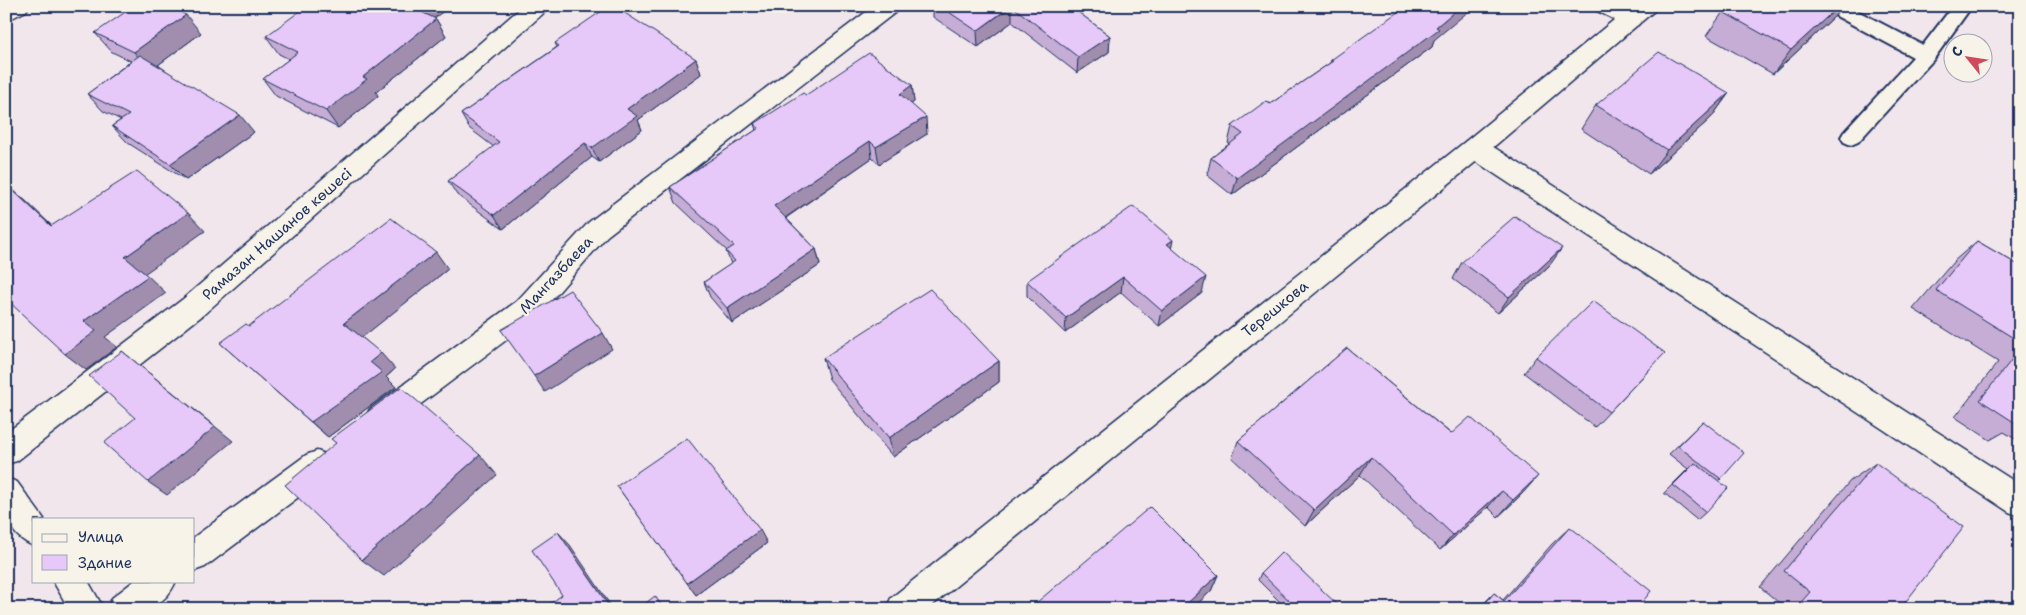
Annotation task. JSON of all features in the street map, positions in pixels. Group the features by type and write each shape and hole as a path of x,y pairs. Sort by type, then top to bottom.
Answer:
{"street":[{"path":"6,13 18,6"},
{"name":"Рамазан Нашанов көшесі","path":"6,451 193,307 538,6"},
{"name":"Мангазбаева","path":"360,433 527,309 598,229 889,6"},
{"path":"1605,6 1638,12"},
{"name":"Терешкова","path":"902,609 1475,148 1638,12"},
{"path":"1475,148 2020,502"},
{"path":"195,555 336,450"},
{"path":"6,492 32,528"},
{"path":"70,582 88,609"},
{"path":"123,609 159,582"}],"lane":[{"path":"1832,6 1926,55"},
{"path":"1850,137 1926,55 1963,6"}],"building":[{"path":"134,6 168,6 186,15 134,52 95,33"},
{"path":"307,6 416,6 413,8 436,19 363,77 367,79 326,111 263,79 298,52 266,36"},
{"path":"609,6 614,6 696,59 627,109 637,116 592,148 585,143 494,215 448,181 499,142 461,114 559,46 555,43"},
{"path":"940,6 1011,6 977,31"},
{"path":"1012,6 1070,6 1110,36 1078,57"},
{"path":"1406,6 1461,6 1436,27 1439,29 1237,178 1211,158 1243,134 1232,126 1266,101 1270,104 1333,61 1331,60"},
{"path":"1729,6 1839,6 1791,50 1723,12"},
{"path":"1659,52 1729,93 1667,150 1596,105"},
{"path":"869,53 912,85 900,94 926,117 876,147 870,141 774,206 816,249 727,308 704,282 735,261 726,251 734,246 670,187 759,128 754,124 803,93 806,95"},
{"path":"140,55 240,115 170,164 112,126 129,115 87,94"},
{"path":"137,171 188,213 125,257 148,276 84,321 96,331 65,354 6,299 6,184 51,226"},
{"path":"1133,206 1173,240 1167,244 1206,277 1162,311 1123,277 1066,318 1027,281"},
{"path":"1515,216 1562,248 1509,297 1462,262"},
{"path":"391,218 436,252 344,323 381,353 370,362 382,372 311,422 220,343 246,324 249,326"},
{"path":"1977,241 2020,266 2020,342 1936,290"},
{"path":"930,289 999,361 889,438 823,358"},
{"path":"570,290 603,333 534,376 501,330"},
{"path":"1593,301 1665,353 1609,412 1536,357"},
{"path":"1347,348 1451,434 1470,417 1538,476 1513,500 1502,491 1453,535 1371,457 1314,510 1238,441"},
{"path":"2020,349 2020,420 2017,424 1980,400"},
{"path":"122,351 215,427 148,482 104,443 135,418 89,376"},
{"path":"401,387 480,455 362,560 285,485 336,443 331,439"},
{"path":"1703,421 1744,453 1721,479 1678,446"},
{"path":"687,438 760,530 687,583 617,486"},
{"path":"1695,463 1728,488 1706,512 1673,485"},
{"path":"1876,463 1964,527 1900,609 1795,609 1810,592 1784,571"},
{"path":"1150,507 1218,575 1181,609 1041,609 1036,603"},
{"path":"1570,527 1651,591 1637,609 1480,609 1494,593 1504,601"},
{"path":"558,532 611,609 543,609 562,595 532,550"},
{"path":"1282,552 1342,609 1298,609 1261,573"},
{"path":"655,596 664,609 638,609"}]}
